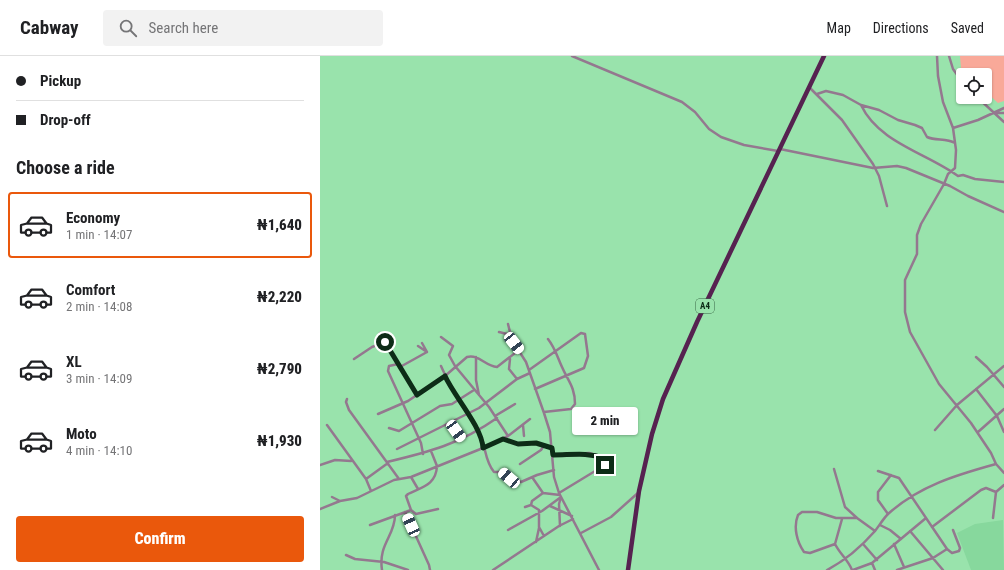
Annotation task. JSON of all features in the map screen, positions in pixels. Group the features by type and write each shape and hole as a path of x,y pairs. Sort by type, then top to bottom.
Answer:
{"highway":[{"name":"A4","path":"628,570 639,491 652,434 663,399 697,322 824,56"}],"street":[{"path":"572,56 682,102 695,112 709,129 721,137 744,145 780,150 874,168 897,166 906,168 1004,212"},
{"path":"937,56 942,102 953,128 955,143 955,168 951,170 917,235 917,254 905,280 905,302 910,332 939,384 978,432 996,464 1004,473"},
{"path":"949,56 956,73"},
{"path":"810,88 842,120 874,168 879,176 887,206"},
{"path":"817,94 826,91 837,93 851,98 862,105 879,110 898,120 922,128 927,137 948,140 955,143"},
{"path":"984,104 1004,122"},
{"path":"862,105 867,115 884,132 910,149 951,170 958,176 963,175 975,179 1004,182"},
{"path":"953,128 978,120 1004,108"},
{"path":"994,113 1004,113"},
{"path":"508,324 512,340"},
{"path":"499,332 507,334 519,350 529,371 544,412 560,495 560,526"},
{"path":"380,333 417,395"},
{"path":"397,449 486,404 517,379 580,333 585,334 587,364 581,370 535,389"},
{"path":"441,337 453,346 449,355 455,366 496,417 508,436"},
{"path":"544,412 574,408 575,396 573,386 566,376 556,350 548,339"},
{"path":"354,359 385,342"},
{"path":"422,343 427,352"},
{"path":"418,346 427,352"},
{"path":"378,414 402,404 417,395 445,376 467,357 476,357 492,367 497,367 519,350"},
{"path":"400,367 427,352"},
{"path":"476,357 476,380 479,395"},
{"path":"976,357 987,367 1004,387"},
{"path":"510,358 509,369 517,379"},
{"path":"398,364 389,366 388,371 412,424 423,454"},
{"path":"441,366 445,376 483,442 483,448 490,467 494,472 503,472 514,480 521,482 554,470"},
{"path":"935,430 957,405 1004,366"},
{"path":"976,389 997,416 1004,432"},
{"path":"389,428 399,430 412,424 440,406 452,404 474,390"},
{"path":"346,399 349,410 399,479"},
{"path":"366,479 387,463 423,454 477,432 515,404"},
{"path":"978,432 1004,409"},
{"path":"1000,413 1004,414"},
{"path":"320,509 340,501 348,501 399,479 411,477 483,448 508,436 530,419"},
{"path":"450,423 462,439"},
{"path":"327,425 366,479 371,491"},
{"path":"523,425 524,436"},
{"path":"503,439 518,444 536,443 542,447 552,448"},
{"path":"520,464 542,447"},
{"path":"431,451 437,466 436,474 430,483 406,496 411,510 419,514 438,509"},
{"path":"508,530 549,506 560,495 605,465 604,458 589,453 553,455"},
{"path":"320,464 335,460 352,461"},
{"path":"828,570 847,559 875,531 888,514 912,497 936,482 996,464"},
{"path":"834,469 845,507 875,531"},
{"path":"878,471 899,478 947,549 952,553 960,550 953,530"},
{"path":"888,514 878,500 878,492 891,475"},
{"path":"411,477 418,489"},
{"path":"532,477 542,493"},
{"path":"993,518 996,492 1004,485"},
{"path":"932,527 981,490 986,488 996,492"},
{"path":"581,533 611,517 639,491"},
{"path":"531,505 532,501 542,493 560,495"},
{"path":"560,495 599,570"},
{"path":"332,497 340,501"},
{"path":"525,507 531,505 537,508 540,512 536,542"},
{"path":"549,506 560,510 572,518"},
{"path":"370,525 411,510"},
{"path":"405,512 430,566 430,570"},
{"path":"835,544 813,553 806,553 801,547 797,536 795,525 796,518 801,513 817,512 830,517 842,519 857,518"},
{"path":"382,570 380,562 384,544 395,526 395,516"},
{"path":"493,570 572,518"},
{"path":"835,544 847,559 853,570 877,560 926,518"},
{"path":"835,544 842,519"},
{"path":"880,525 890,530 901,539"},
{"path":"539,527 544,536"},
{"path":"910,531 943,570"},
{"path":"863,544 877,560"},
{"path":"894,544 904,566"},
{"path":"897,570 904,566 933,558 947,549"},
{"path":"346,555 355,559 380,562 408,570"},
{"path":"872,563 876,570"}],"shaded area":[{"path":"960,56 1004,56 1004,101 998,103 992,97 992,68 961,68"},
{"path":"1003,520 1004,570 971,570 957,533 975,524"}],"route":[{"path":"385,342 417,395 445,376 474,424 483,442 483,448 503,439 511,443 518,444 536,443 542,447 552,448 553,455 589,453 604,458 605,465"}]}
